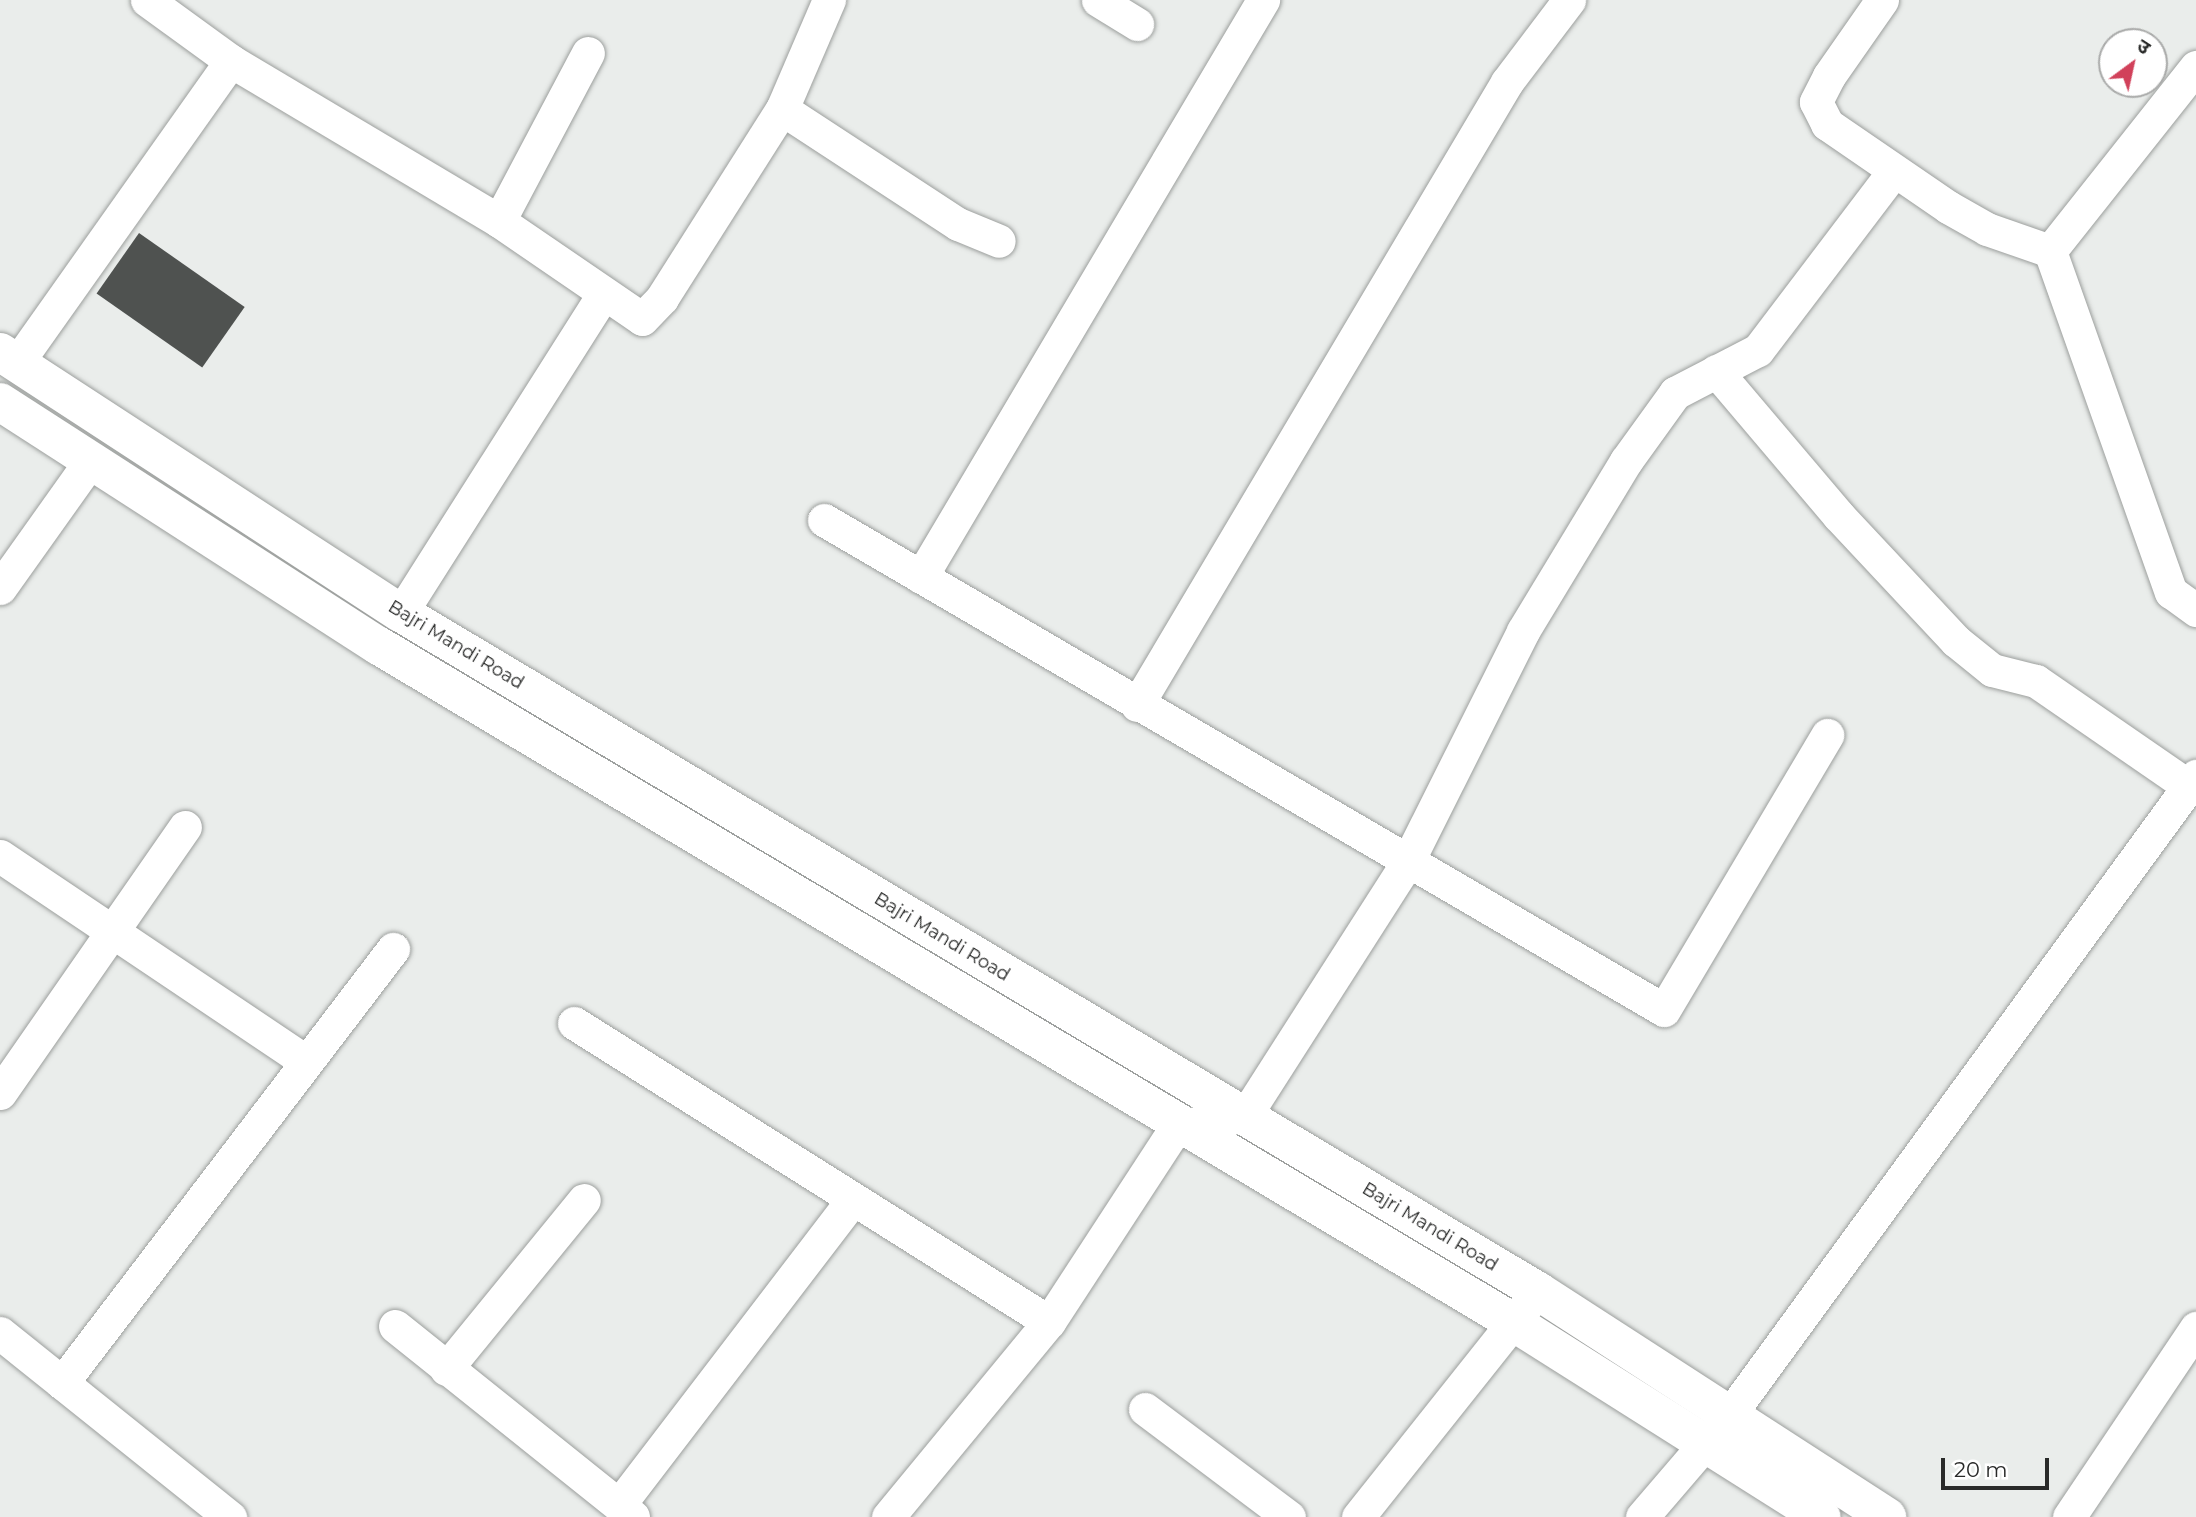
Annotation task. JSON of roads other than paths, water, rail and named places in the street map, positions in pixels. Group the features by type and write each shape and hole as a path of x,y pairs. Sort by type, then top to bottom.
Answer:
{"street":[{"path":"147,0 231,61 499,220 603,295 642,319 662,298 782,109 829,0"},
{"path":"1098,0 1137,24"},
{"path":"921,577 1264,0"},
{"path":"1138,705 1507,82 1569,0"},
{"path":"1882,0 1829,76 1816,102 1827,124 1893,172 1987,229 2050,251"},
{"path":"499,220 587,54"},
{"path":"9,358 231,61"},
{"path":"2050,251 2196,67"},
{"path":"782,109 958,224 999,241"},
{"path":"888,1517 1049,1322 1177,1126 1245,1116 1407,863 1523,631 1626,461 1675,393 1758,350 1893,172"},
{"path":"2050,251 2171,592 2196,610"},
{"path":"401,613 603,295"},
{"name":"Bajri Mandi Road","path":"9,358 401,613 1538,1291 1731,1413 1887,1517"},
{"path":"1642,1517 1731,1413 2192,781 2036,681 1992,670 1956,642 1838,515 1716,371"},
{"path":"0,402 379,646 1177,1126 1513,1322 1821,1517"},
{"path":"0,588 91,460"},
{"path":"824,520 1407,863 1664,1010 1827,735"},
{"path":"0,1093 185,827"},
{"path":"0,856 306,1062"},
{"path":"62,1383 393,949"},
{"path":"574,1023 1049,1322"},
{"path":"395,1326 626,1511 853,1199"},
{"path":"446,1369 584,1200"},
{"path":"1358,1517 1538,1291"},
{"path":"2068,1517 2196,1328"},
{"path":"4,1344 62,1383 230,1517"},
{"path":"1145,1409 1289,1517"}]}
